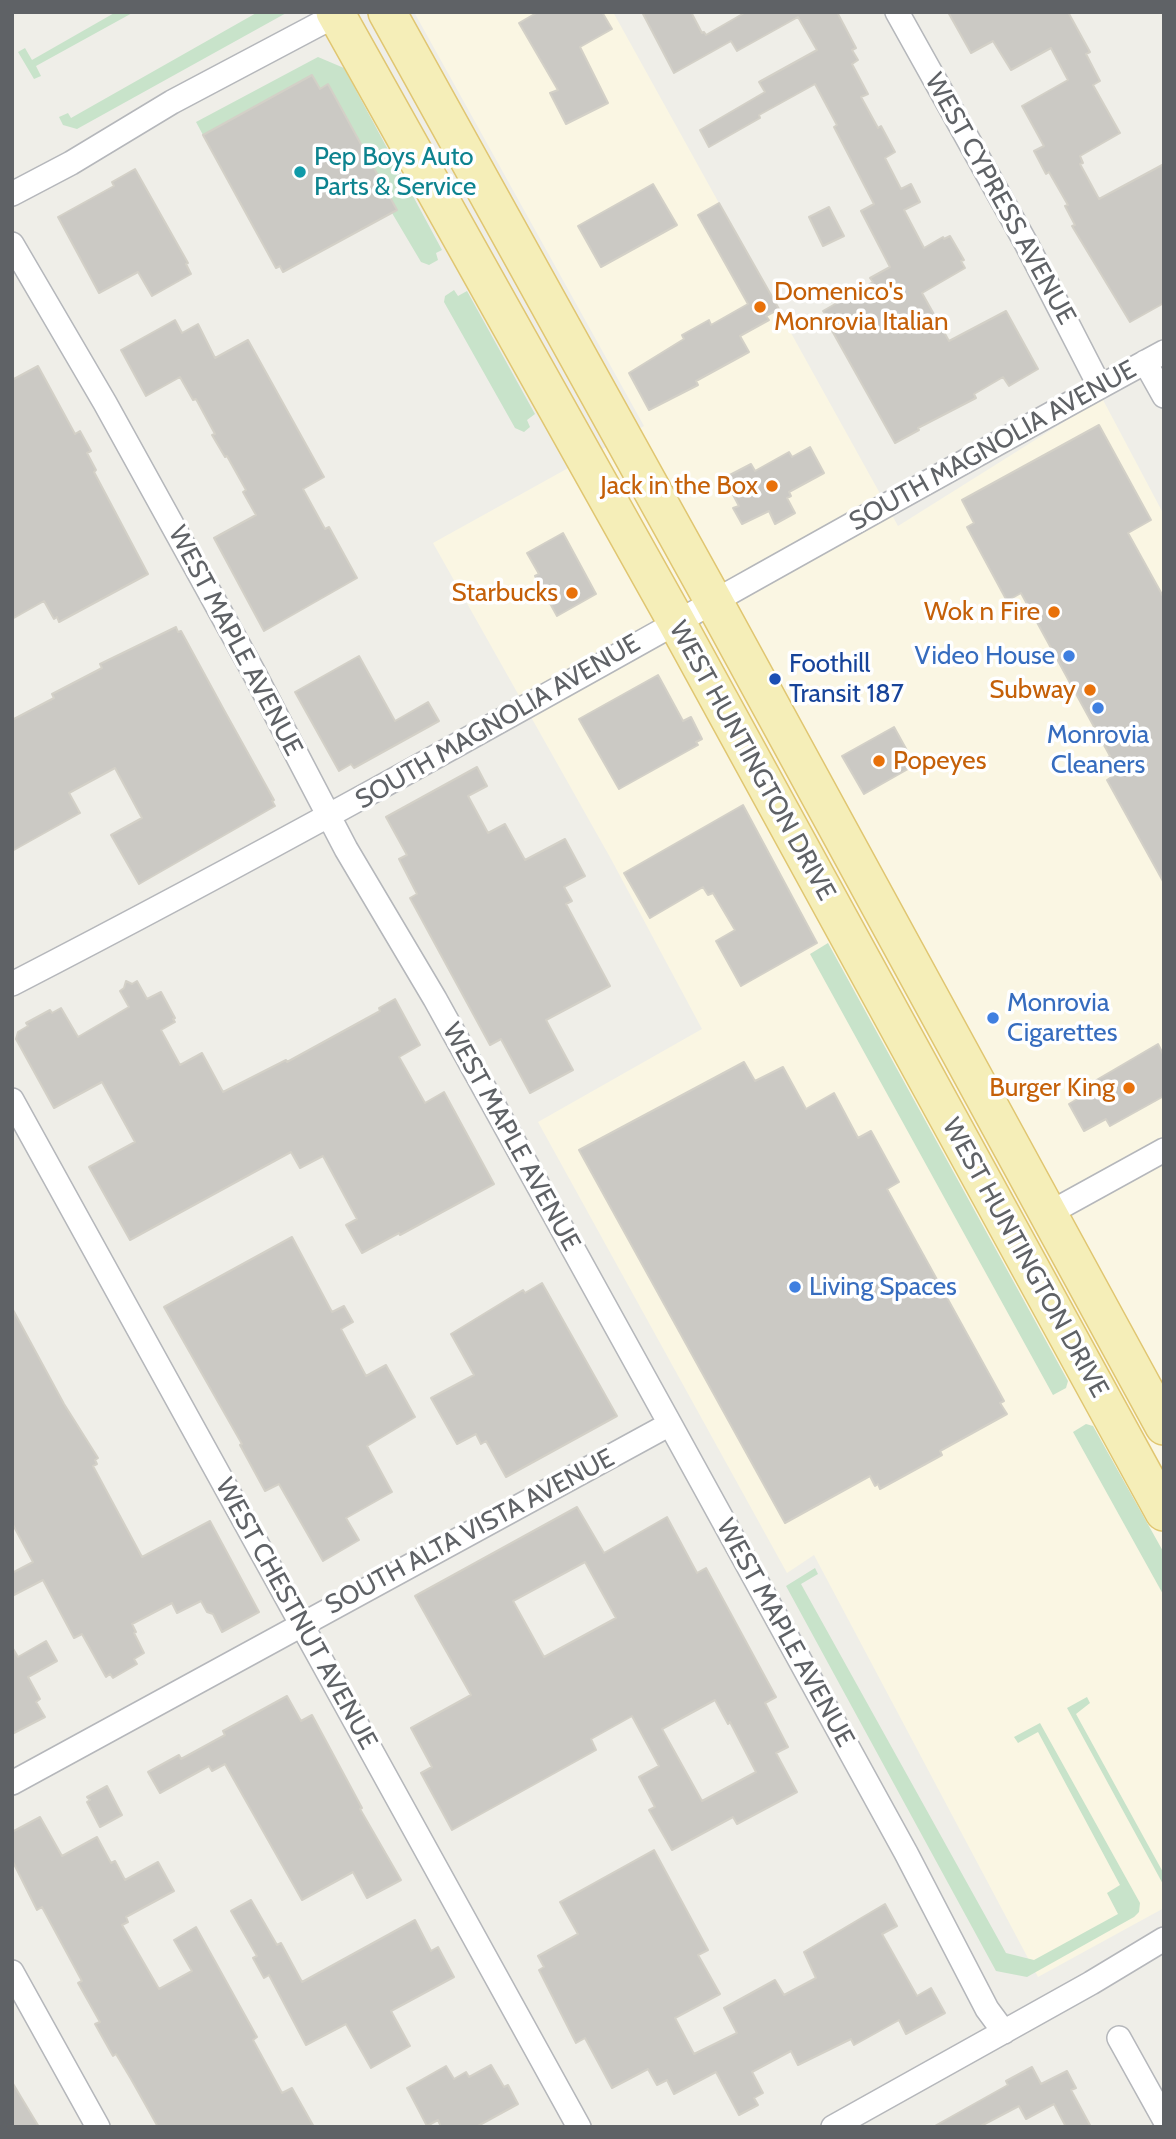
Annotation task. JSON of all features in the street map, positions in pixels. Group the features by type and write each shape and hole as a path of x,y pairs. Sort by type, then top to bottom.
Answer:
{"main road":[{"name":"WEST HUNTINGTON DRIVE","path":"387,12 713,600 1164,1426"},
{"name":"WEST HUNTINGTON DRIVE","path":"338,13 676,621 1164,1512"},
{"path":"941,1105 972,1129 1013,1203 1046,1214"},
{"path":"1066,1331 1089,1343 1106,1363 1148,1440 1164,1445"}],"street":[{"name":"WEST CYPRESS AVENUE","path":"897,12 1027,245 1100,387"},
{"path":"12,194 71,163 172,102 338,13"},
{"name":"WEST MAPLE AVENUE","path":"12,244 105,403 253,671 346,849 442,1011 906,1853 988,2009 1004,2032"},
{"name":"SOUTH MAGNOLIA AVENUE","path":"12,984 330,817 511,717 713,600 1154,357"},
{"path":"1154,357 1164,396"},
{"name":"WEST CHESTNUT AVENUE","path":"12,1100 579,2127"},
{"path":"1046,1214 1164,1150"},
{"name":"SOUTH ALTA VISTA AVENUE","path":"12,1783 670,1424"},
{"path":"833,2127 1164,1939"},
{"path":"12,1972 98,2127"},
{"path":"1119,2038 1164,2119"}],"shaded area":[{"path":"414,12 613,12 898,526 1102,398 1164,515 1164,1908 1038,1977 814,1555 787,1573 538,1122 702,1029 611,859 433,543 644,426"}],"green space":[{"path":"116,12 134,12 36,66 41,76 34,79 18,52 25,48 32,60"},
{"path":"258,12 288,12 77,129 63,125 59,117 68,113 71,118"},
{"path":"318,57 344,68 442,250 436,253 438,260 429,265 421,262 392,213 396,210 328,84 320,89 312,75 203,135 196,122"},
{"path":"454,290 458,296 467,291 535,414 527,420 530,427 524,432 515,428 444,302 445,296"},
{"path":"828,943 1068,1381 1066,1388 1053,1395 810,954"},
{"path":"1086,1424 1093,1426 1164,1553 1164,1596 1073,1432"},
{"path":"815,1568 818,1574 801,1584 1006,1953 1034,1960 1118,1914 1107,1893 1120,1885 1038,1732 1018,1743 1014,1737 1040,1723 1140,1903 1139,1912 1134,1917 1027,1977 996,1971 786,1586"},
{"path":"1087,1697 1090,1703 1076,1714 1164,1874 1164,1886 1067,1708"}],"building":[{"path":"538,12 602,12 612,29 580,47 608,103 566,124 550,93 558,90 519,23"},
{"path":"642,12 691,12 702,33 706,35 746,12 837,12 856,48 852,50 858,60 852,64 868,94 861,97 895,152 885,158 901,189 911,184 920,202 904,210 924,248 950,236 964,260 961,261 965,268 922,293 949,341 1006,311 1038,369 1009,386 1003,377 974,394 976,398 895,443 823,311 873,282 870,278 890,267 861,211 874,204 815,84 709,147 700,130 765,92 759,82 817,50 798,17 737,51 731,41 674,73"},
{"path":"948,12 1068,12 1090,52 1086,54 1100,81 1093,85 1120,133 1080,156 1083,163 1080,164 1099,199 1164,164 1164,303 1130,322 1072,226 1075,225 1065,206 1068,205 1034,151 1044,146 1022,106 1068,80 1051,48 1011,70 993,41 971,53"},
{"name":"Pep Boys Auto Parts & Service","path":"312,75 320,89 328,84 397,210 283,272 280,266 276,268 203,135"},
{"path":"135,169 188,263 186,264 191,274 152,296 138,272 99,293 58,217 114,186 112,182"},
{"path":"653,184 677,225 601,267 578,226"},
{"name":"Domenico's Monrovia Italian","path":"719,203 779,309 766,316 769,320 740,336 749,352 696,381 698,385 649,410 629,373 684,339 682,335 709,320 711,325 748,304 698,215"},
{"path":"829,207 844,236 823,246 809,217"},
{"path":"175,320 182,333 198,324 215,358 248,340 324,477 303,489 325,529 329,527 357,578 264,631 214,538 256,515 243,492 246,490 212,435 215,434 196,399 193,400 180,377 146,396 121,350"},
{"path":"38,366 75,434 80,431 91,451 87,453 96,470 94,472 148,574 59,622 57,617 54,619 44,601 12,619 12,380"},
{"path":"1099,425 1151,520 1128,533 1164,598 1164,883 1107,780 1113,776 1104,760 1110,756 1021,593 1007,601 967,527 974,523 962,500"},
{"path":"810,447 824,473 789,492 791,496 787,498 795,513 775,524 769,511 742,524 733,508 739,506 724,478 751,464 755,471 789,452 792,457"},
{"path":"563,533 596,594 557,616 535,576 539,574 527,553"},
{"path":"176,627 178,632 181,631 275,806 139,884 111,835 142,818 115,768 69,793 80,813 12,851 12,720 54,698 52,694 102,668 100,664"},
{"path":"359,656 395,721 428,702 439,721 354,768 351,764 339,771 295,692"},
{"path":"658,675 683,721 691,717 702,739 696,742 698,745 619,789 579,719"},
{"path":"894,727 915,765 864,794 842,756"},
{"path":"477,767 487,786 468,796 488,833 505,824 525,860 565,839 585,876 564,887 572,901 566,904 610,986 546,1020 573,1070 530,1093 501,1039 490,1045 410,898 417,894 399,859 407,855 386,817"},
{"path":"743,805 817,943 741,986 716,941 735,930 713,893 708,895 703,887 650,918 624,873"},
{"path":"126,981 132,984 137,981 147,999 161,992 175,1022 161,1030 180,1065 202,1053 223,1092 286,1060 287,1062 380,1011 379,1008 395,999 420,1045 399,1057 425,1103 444,1092 494,1184 362,1253 346,1225 357,1219 323,1156 300,1168 291,1152 130,1240 89,1167 135,1142 102,1082 54,1108 16,1039 18,1032 28,1026 26,1023 50,1010 52,1013 61,1008 78,1037 129,1007 120,991"},
{"path":"1158,1044 1164,1056 1164,1096 1110,1126 1106,1119 1084,1131 1069,1104 1091,1091 1088,1085"},
{"path":"744,1062 755,1081 783,1067 806,1109 834,1093 858,1138 871,1131 899,1182 887,1189 1004,1401 1000,1403 1007,1414 940,1451 942,1455 880,1489 878,1484 875,1486 870,1476 785,1523 579,1150"},
{"path":"292,1237 332,1312 344,1306 353,1322 341,1329 366,1376 386,1365 415,1417 367,1446 392,1492 346,1518 359,1540 323,1561 279,1484 265,1491 240,1445 242,1444 164,1307"},
{"path":"542,1283 617,1416 506,1477 486,1441 481,1444 476,1434 457,1444 431,1398 474,1375 451,1334 523,1290 525,1293"},
{"path":"12,1308 64,1404 98,1458 95,1460 97,1464 93,1466 142,1557 210,1521 259,1612 222,1632 213,1614 207,1612 201,1601 177,1613 172,1603 132,1624 144,1653 134,1659 137,1664 113,1678 110,1674 106,1677 82,1634 74,1638 43,1580 12,1596 12,1573 33,1562 12,1523"},
{"path":"577,1507 604,1553 667,1517 697,1573 706,1568 776,1697 765,1703 788,1747 776,1753 797,1792 737,1824 733,1817 672,1850 649,1810 655,1807 639,1777 659,1766 632,1716 591,1739 596,1750 452,1830 421,1773 432,1767 411,1728 471,1695 415,1596","holes":["585,1562 616,1618 544,1657 513,1601","715,1700 728,1724 730,1722 756,1772 702,1801 662,1729"]},
{"path":"46,1641 57,1661 28,1677 40,1699 36,1702 45,1717 12,1734 12,1647 18,1657"},
{"path":"287,1696 301,1721 312,1715 362,1808 360,1809 401,1880 367,1898 353,1872 302,1900 225,1764 212,1771 209,1766 160,1793 148,1772 179,1755 181,1759 225,1735 223,1731"},
{"path":"107,1786 122,1815 100,1827 87,1797"},
{"path":"40,1817 62,1856 97,1837 111,1863 115,1861 125,1880 158,1862 174,1891 126,1917 128,1922 122,1925 159,1989 192,1971 174,1940 196,1927 257,2037 253,2040 282,2093 292,2088 314,2127 158,2127 116,2054 113,2056 95,2024 100,2022 78,1983 82,1981 42,1907 37,1910 12,1860 12,1832"},
{"path":"654,1850 708,1950 698,1955 720,1994 675,2018 694,2054 737,2033 724,2008 775,1980 784,1995 816,1978 804,1952 885,1904 897,1926 882,1934 917,1996 931,1988 945,2013 906,2034 899,2020 854,2045 851,2039 798,2065 791,2051 752,2072 763,2093 754,2098 758,2105 739,2115 716,2072 674,2094 667,2080 657,2085 648,2069 612,2088 585,2038 576,2043 539,1970 544,1967 538,1956 578,1934 560,1902"},
{"path":"251,1900 277,1945 281,1943 302,1982 415,1920 431,1951 438,1947 454,1977 391,2011 410,2046 371,2068 346,2024 306,2045 269,1975 264,1978 253,1958 257,1956 231,1911"},
{"path":"491,2065 504,2087 508,2085 518,2104 476,2127 441,2127 438,2120 427,2126 407,2088 446,2066 454,2079 466,2072 469,2077"},
{"path":"1032,2067 1041,2084 1067,2071 1076,2088 1071,2090 1091,2127 1066,2127 1054,2104 1026,2119 1019,2106 979,2127 933,2127 1008,2085 1006,2081"},
{"path":"12,2082 39,2127 12,2127"}],"place":[{"name":"Pep Boys Auto Parts & Service","path":"300,172"},
{"name":"Domenico's Monrovia Italian","path":"760,307"},
{"name":"Jack in the Box","path":"772,486"},
{"name":"Starbucks","path":"572,593"},
{"name":"Wok n Fire","path":"1054,612"},
{"name":"Video House","path":"1069,656"},
{"name":"Foothill Transit 187","path":"775,679"},
{"name":"Subway","path":"1090,690"},
{"name":"Monrovia Cleaners","path":"1098,708"},
{"name":"Popeyes","path":"879,761"},
{"name":"Monrovia Cigarettes","path":"993,1018"},
{"name":"Burger King","path":"1129,1088"},
{"name":"Living Spaces","path":"795,1287"}]}
